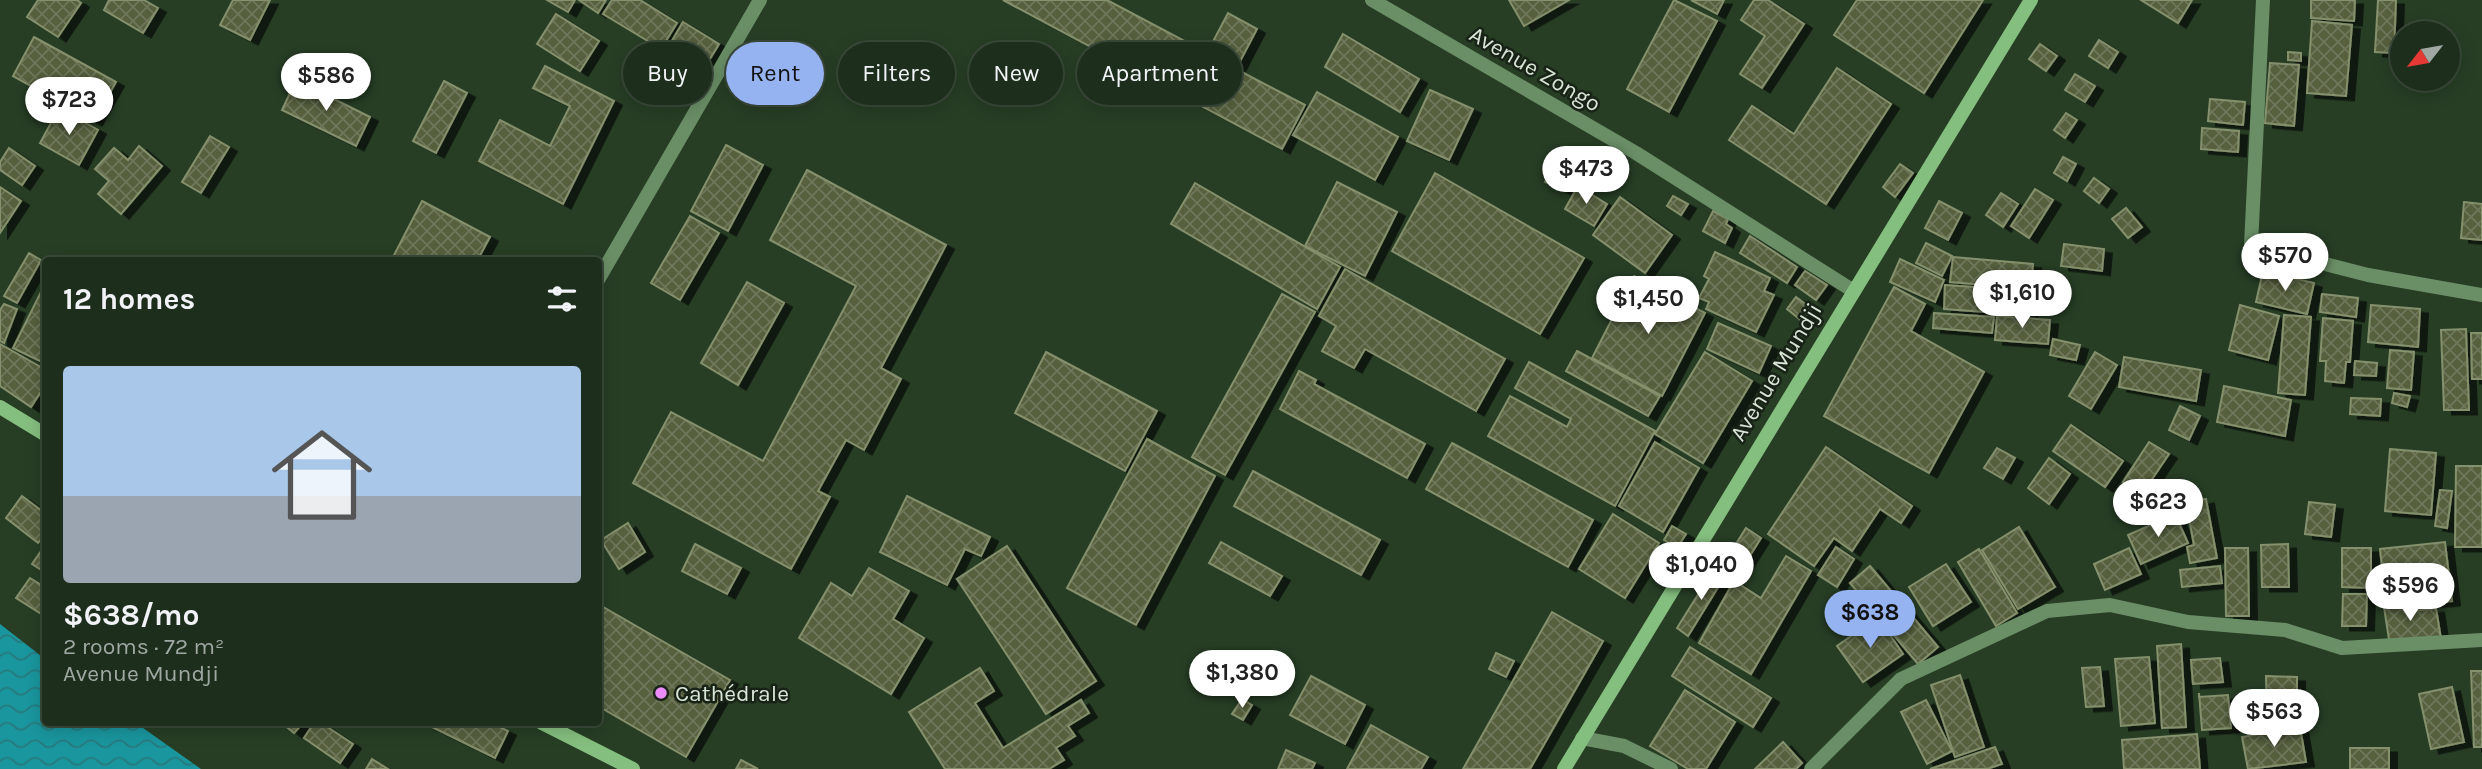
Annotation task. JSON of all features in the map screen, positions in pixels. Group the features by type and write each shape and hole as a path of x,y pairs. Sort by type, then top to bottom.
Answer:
{"street":[{"path":"602,273 760,0"},
{"name":"Avenue Zongo","path":"1372,0 1636,153 1852,290"},
{"name":"Avenue Mundji","path":"1564,769 1852,290 2031,0"},
{"path":"2263,0 2251,245 2368,275 2482,295"},
{"path":"0,407 42,433"},
{"path":"1811,769 1901,679 2047,611 2110,605 2188,622 2285,630 2342,648 2482,640"},
{"path":"548,726 633,769"},
{"path":"1582,738 1624,747 1671,769"}],"water":[{"path":"0,624 42,657 42,726 140,726 201,769 0,769"}],"building":[{"path":"38,0 77,0 81,3 58,37 27,17"},
{"path":"109,0 144,0 158,8 143,33 104,10"},
{"path":"233,0 270,0 250,40 220,25"},
{"path":"547,0 575,0 568,12"},
{"path":"579,0 606,0 598,13"},
{"path":"612,0 640,0 677,23 665,42 649,42 603,14"},
{"path":"1003,0 1107,0 1186,42 1082,42"},
{"path":"1509,0 1569,0 1524,26"},
{"path":"1674,0 1717,21 1669,112 1627,89"},
{"path":"1691,0 1724,0 1717,14"},
{"path":"1754,0 1768,0 1804,24 1762,88 1740,74 1765,36 1741,20"},
{"path":"1857,0 1983,0 1924,93 1834,35"},
{"path":"2141,0 2192,0 2178,23"},
{"path":"2311,0 2355,0 2354,21 2311,18"},
{"path":"2378,0 2396,0 2395,21 2390,21 2390,53 2375,52"},
{"path":"1228,13 1257,29 1242,58 1242,42 1213,42"},
{"path":"556,14 599,41 580,71 537,44"},
{"path":"2312,21 2352,25 2346,96 2307,93"},
{"path":"683,22 719,44 712,55 712,42 671,42"},
{"path":"1343,34 1419,79 1400,112 1325,67"},
{"path":"34,37 116,82 94,121 13,76"},
{"path":"2099,40 2118,52 2108,68 2089,56"},
{"path":"2040,44 2057,56 2046,71 2029,59"},
{"path":"2288,52 2301,53 2301,61 2288,60"},
{"path":"2270,63 2299,65 2294,126 2265,123"},
{"path":"545,66 614,101 563,204 479,161 500,120 550,146 570,106 533,88"},
{"path":"1837,68 1891,104 1826,204 1729,140 1752,106 1794,134"},
{"path":"1242,72 1305,105 1282,149 1200,105 1242,105"},
{"path":"2075,74 2095,86 2085,102 2065,90"},
{"path":"296,80 370,117 356,146 282,110"},
{"path":"444,81 467,93 436,153 413,141"},
{"path":"1430,90 1473,109 1449,160 1407,141"},
{"path":"1317,92 1398,137 1375,180 1293,135"},
{"path":"2210,99 2245,102 2243,125 2208,121"},
{"path":"59,108 98,130 79,165 40,143"},
{"path":"2066,113 2077,120 2065,138 2054,130"},
{"path":"2202,128 2239,131 2238,152 2201,149"},
{"path":"210,136 229,147 201,193 182,182"},
{"path":"726,145 763,165 728,231 691,211"},
{"path":"139,146 162,166 121,214 98,194 109,181 95,169 114,148 128,160"},
{"path":"9,148 35,166 22,185 0,170 0,162"},
{"path":"2063,157 2076,164 2067,181 2054,173"},
{"path":"1900,164 1913,173 1895,197 1883,187"},
{"path":"1551,168 1572,176 1566,191 1545,182"},
{"path":"807,170 946,245 881,368 901,379 864,450 846,440 818,491 830,497 791,569 633,483 671,412 763,461 856,286 770,240"},
{"path":"1435,173 1584,258 1540,334 1392,251"},
{"path":"2094,178 2109,189 2099,203 2084,191"},
{"path":"1337,182 1397,212 1365,276 1305,246"},
{"path":"1195,183 1340,267 1317,309 1171,224"},
{"path":"1578,186 1607,204 1594,226 1565,209"},
{"path":"0,187 21,201 0,233"},
{"path":"2035,189 2053,200 2029,238 2011,226"},
{"path":"2001,193 2018,204 2003,227 1986,215"},
{"path":"1673,196 1688,204 1681,215 1667,206"},
{"path":"1620,197 1672,235 1645,273 1593,235"},
{"path":"422,201 490,237 479,257 393,257"},
{"path":"1939,201 1962,213 1948,240 1925,228"},
{"path":"2464,202 2482,204 2482,240 2461,238"},
{"path":"2126,208 2142,227 2128,238 2112,219"},
{"path":"1713,211 1728,219 1726,224 1732,228 1725,243 1703,231"},
{"path":"690,216 719,233 680,300 651,283"},
{"path":"1750,236 1797,267 1787,283 1740,253"},
{"path":"1926,243 1952,256 1942,276 1916,263"},
{"path":"2064,244 2104,249 2102,271 2061,266"},
{"path":"1715,252 1770,278 1764,291 1774,295 1756,332 1706,309 1709,302 1699,298 1709,279 1704,276"},
{"path":"29,253 41,260 17,303 4,296"},
{"path":"1953,257 2033,264 2031,289 1950,282"},
{"path":"1900,259 1944,280 1935,302 1890,282"},
{"path":"1345,269 1505,359 1476,411 1365,349 1354,368 1322,351 1336,326 1319,316"},
{"path":"1805,271 1827,285 1816,300 1795,285"},
{"path":"2263,271 2314,283 2307,314 2256,302"},
{"path":"1634,276 1705,313 1662,396 1592,358"},
{"path":"747,282 784,303 738,385 701,363"},
{"path":"1945,285 2001,289 1999,313 1944,309"},
{"path":"1894,287 1925,304 1911,331 1984,372 1929,473 1824,416"},
{"path":"42,290 42,362 13,348"},
{"path":"1282,294 1315,312 1225,475 1192,457"},
{"path":"2322,294 2358,298 2356,317 2320,312"},
{"path":"1796,297 1812,309 1802,321 1787,309"},
{"path":"2006,298 2030,300 2029,313 2005,310"},
{"path":"4,304 17,309 4,343 0,341 0,310"},
{"path":"2240,305 2279,316 2268,360 2229,350"},
{"path":"2371,305 2420,309 2418,347 2368,342"},
{"path":"1934,313 1994,317 1992,333 1933,328"},
{"path":"2284,315 2311,317 2305,395 2278,393"},
{"path":"1997,316 2050,320 2048,344 1995,340"},
{"path":"2323,318 2353,321 2350,362 2346,362 2344,383 2325,381 2326,361 2320,361"},
{"path":"1718,323 1771,346 1759,373 1707,349"},
{"path":"2466,329 2469,410 2444,410 2441,330"},
{"path":"2471,333 2482,333 2482,379 2472,379"},
{"path":"2053,339 2080,345 2076,360 2050,355"},
{"path":"0,344 42,368 42,390 31,407 0,386"},
{"path":"2390,350 2414,352 2411,390 2387,388"},
{"path":"1577,351 1660,396 1648,416 1566,371"},
{"path":"1046,352 1157,411 1125,471 1015,413"},
{"path":"1705,352 1752,381 1703,463 1655,434"},
{"path":"2095,352 2117,365 2091,409 2069,396"},
{"path":"2124,357 2201,370 2196,401 2119,387"},
{"path":"2355,361 2377,363 2376,376 2354,375"},
{"path":"1529,362 1655,431 1615,506 1488,436 1510,396 1567,427 1571,419 1515,388"},
{"path":"1299,371 1316,380 1314,384 1425,444 1407,478 1280,409"},
{"path":"2224,386 2291,400 2285,436 2217,422"},
{"path":"2394,393 2410,396 2407,407 2392,403"},
{"path":"2351,398 2381,399 2380,416 2350,414"},
{"path":"2180,406 2200,416 2189,440 2169,430"},
{"path":"2071,425 2123,461 2105,487 2053,451"},
{"path":"1147,439 1215,476 1136,625 1067,588"},
{"path":"1655,442 1699,468 1663,532 1619,506"},
{"path":"2149,442 2169,454 2142,494 2123,482"},
{"path":"1452,443 1593,520 1568,567 1426,489"},
{"path":"1826,447 1912,506 1901,523 1880,509 1852,551 1834,538 1814,566 1768,534"},
{"path":"1997,448 2015,458 2003,479 1984,468"},
{"path":"2390,449 2436,453 2431,515 2385,511"},
{"path":"2049,458 2070,474 2049,504 2028,488"},
{"path":"2456,466 2482,466 2482,547 2455,547"},
{"path":"1253,471 1380,540 1361,575 1234,506"},
{"path":"2440,490 2452,491 2447,528 2435,526"},
{"path":"22,496 42,511 42,538 38,543 6,518"},
{"path":"907,496 990,537 981,556 965,549 947,585 880,552"},
{"path":"2206,499 2217,558 2190,563 2187,547 2194,545 2186,503"},
{"path":"2309,502 2335,505 2331,537 2305,534"},
{"path":"1613,514 1659,543 1625,598 1579,569"},
{"path":"2175,514 2188,543 2141,564 2128,535"},
{"path":"628,523 645,552 619,569 602,539"},
{"path":"1672,526 1686,534 1677,548 1664,540"},
{"path":"2019,527 2055,587 2018,609 1982,550"},
{"path":"1746,528 1761,538 1744,565 1729,555"},
{"path":"1221,542 1282,576 1270,596 1209,563"},
{"path":"2445,542 2452,601 2416,604 2415,590 2385,594 2380,549"},
{"path":"695,544 741,568 727,594 682,571"},
{"path":"2288,544 2289,587 2262,587 2261,545"},
{"path":"1007,546 1096,681 1046,714 957,579"},
{"path":"1836,547 1854,559 1837,587 1818,575"},
{"path":"2129,548 2141,574 2105,590 2094,564"},
{"path":"2225,548 2248,548 2249,616 2226,616"},
{"path":"2342,548 2371,548 2371,588 2342,587"},
{"path":"1979,549 2017,613 1996,626 1958,562"},
{"path":"42,550 42,570 32,564"},
{"path":"1786,556 1811,571 1751,674 1699,643 1734,581 1761,598"},
{"path":"1946,564 1971,602 1933,626 1909,587"},
{"path":"1870,566 1938,647 1918,664 1850,583"},
{"path":"2220,566 2222,583 2182,587 2180,570"},
{"path":"869,568 909,591 893,619 924,638 891,694 799,638 831,583 852,596"},
{"path":"1714,569 1725,576 1688,636 1677,628"},
{"path":"30,578 42,586 42,614 16,598"},
{"path":"2343,594 2367,594 2366,626 2342,626"},
{"path":"2411,598 2413,611 2436,608 2441,639 2390,646 2383,601"},
{"name":"Cathédrale","path":"602,606 730,680 686,757 602,708"},
{"path":"1552,612 1603,641 1530,769 1463,769"},
{"path":"1878,617 1903,654 1863,682 1837,646"},
{"path":"2181,644 2186,727 2162,728 2157,646"},
{"path":"1690,647 1771,698 1753,727 1672,676"},
{"path":"1496,653 1514,661 1506,677 1489,669"},
{"path":"2149,657 2155,723 2121,726 2115,659"},
{"path":"2220,658 2223,682 2193,684 2191,660"},
{"path":"2100,667 2104,706 2086,707 2082,668"},
{"path":"980,668 994,691 975,703 1003,748 1081,700 1089,713 1068,726 1075,736 1056,748 1064,760 1049,769 945,769 909,712"},
{"path":"2471,671 2482,671 2482,747 2474,747"},
{"path":"1960,675 1984,747 1955,757 1931,685"},
{"path":"1311,676 1365,705 1345,744 1290,715"},
{"path":"2266,676 2297,677 2297,722 2267,722"},
{"path":"2452,687 2464,742 2431,749 2419,694"},
{"path":"1685,690 1735,722 1706,769 1688,769 1650,746"},
{"path":"2228,695 2231,728 2202,730 2199,697"},
{"path":"1242,699 1252,705 1243,720 1232,714"},
{"path":"1926,700 1952,751 1927,764 1901,712"},
{"path":"1371,725 1428,757 1421,769 1347,769"},
{"path":"286,726 300,726 294,733"},
{"path":"312,726 326,726 353,744 340,763 304,738"},
{"path":"430,726 497,726 508,731 495,758"},
{"path":"2300,727 2306,762 2248,769 2242,737"},
{"path":"2197,734 2200,769 2124,769 2122,740"},
{"path":"1783,742 1802,763 1796,769 1755,769"},
{"path":"1995,747 2002,764 1987,769 1930,769"},
{"path":"2350,748 2389,748 2389,769 2350,769"},
{"path":"1286,750 1315,763 1312,769 1278,769"},
{"path":"372,759 388,769 366,769"},
{"path":"741,760 758,769 736,769"}],"place":[{"name":"Cathédrale","path":"661,693"}]}
